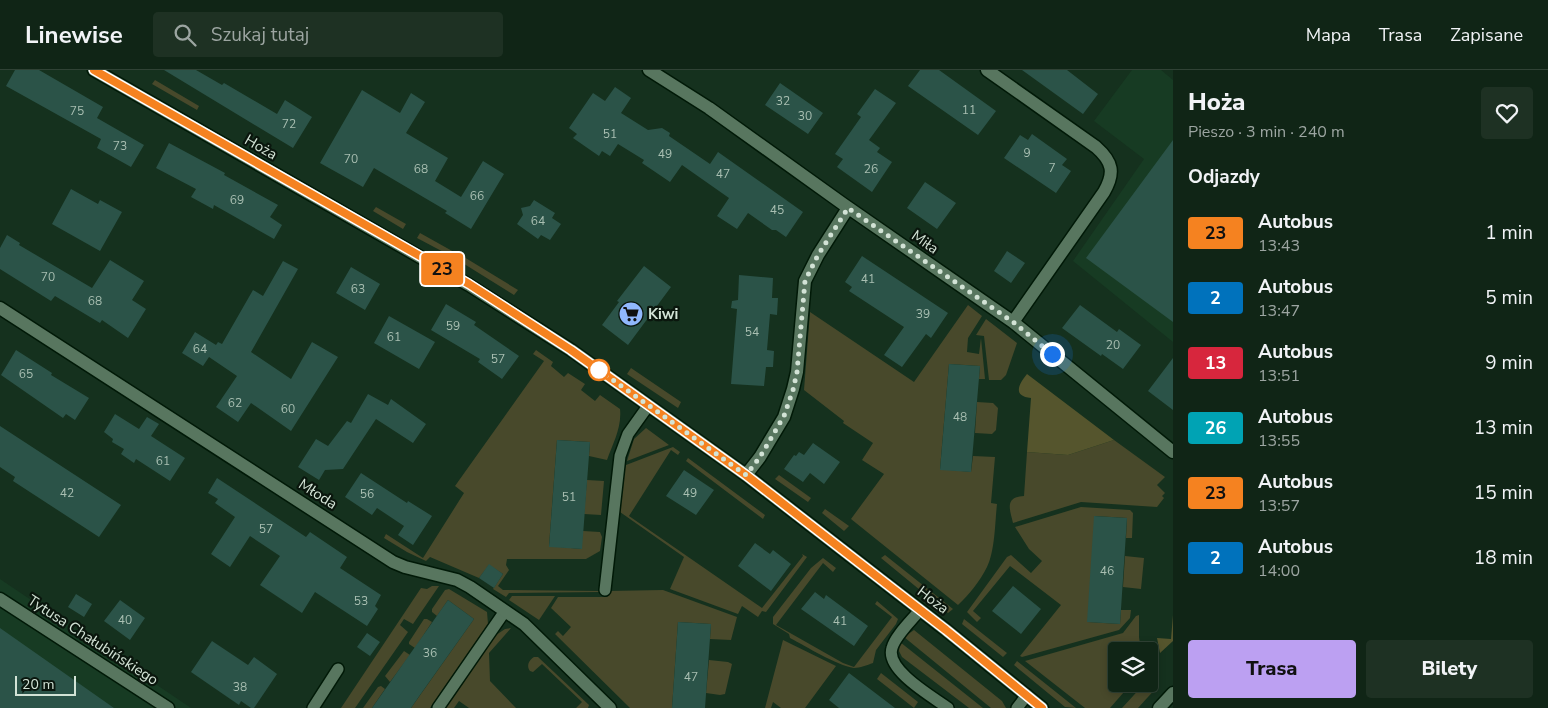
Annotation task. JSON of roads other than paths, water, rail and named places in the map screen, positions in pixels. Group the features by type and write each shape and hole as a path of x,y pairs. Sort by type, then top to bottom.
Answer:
{"street":[{"name":"Hoża","path":"94,70 469,284 571,350 746,475 920,610 1042,708"},
{"name":"Miła","path":"649,70 709,108 848,208 1013,322 1173,452"},
{"path":"987,70 1104,154 1109,161 1111,169 1110,178 1104,192 1013,322"},
{"path":"746,475 760,457 784,416 797,372 805,281 818,255 848,208"},
{"name":"Młoda","path":"0,308 393,562 464,583 524,624 610,708"},
{"name":"Tytusa Chałubińskiego","path":"0,599 168,708"},
{"path":"1159,708 1173,693"}],"lane":[{"path":"605,590 620,456 628,434 648,406"},
{"path":"920,610 892,646 891,658 899,671 948,708"},
{"path":"438,708 505,611"},
{"path":"313,708 338,669"},
{"path":"1017,708 1027,695"}],"place":[{"name":"Kiwi","path":"631,314"}]}
